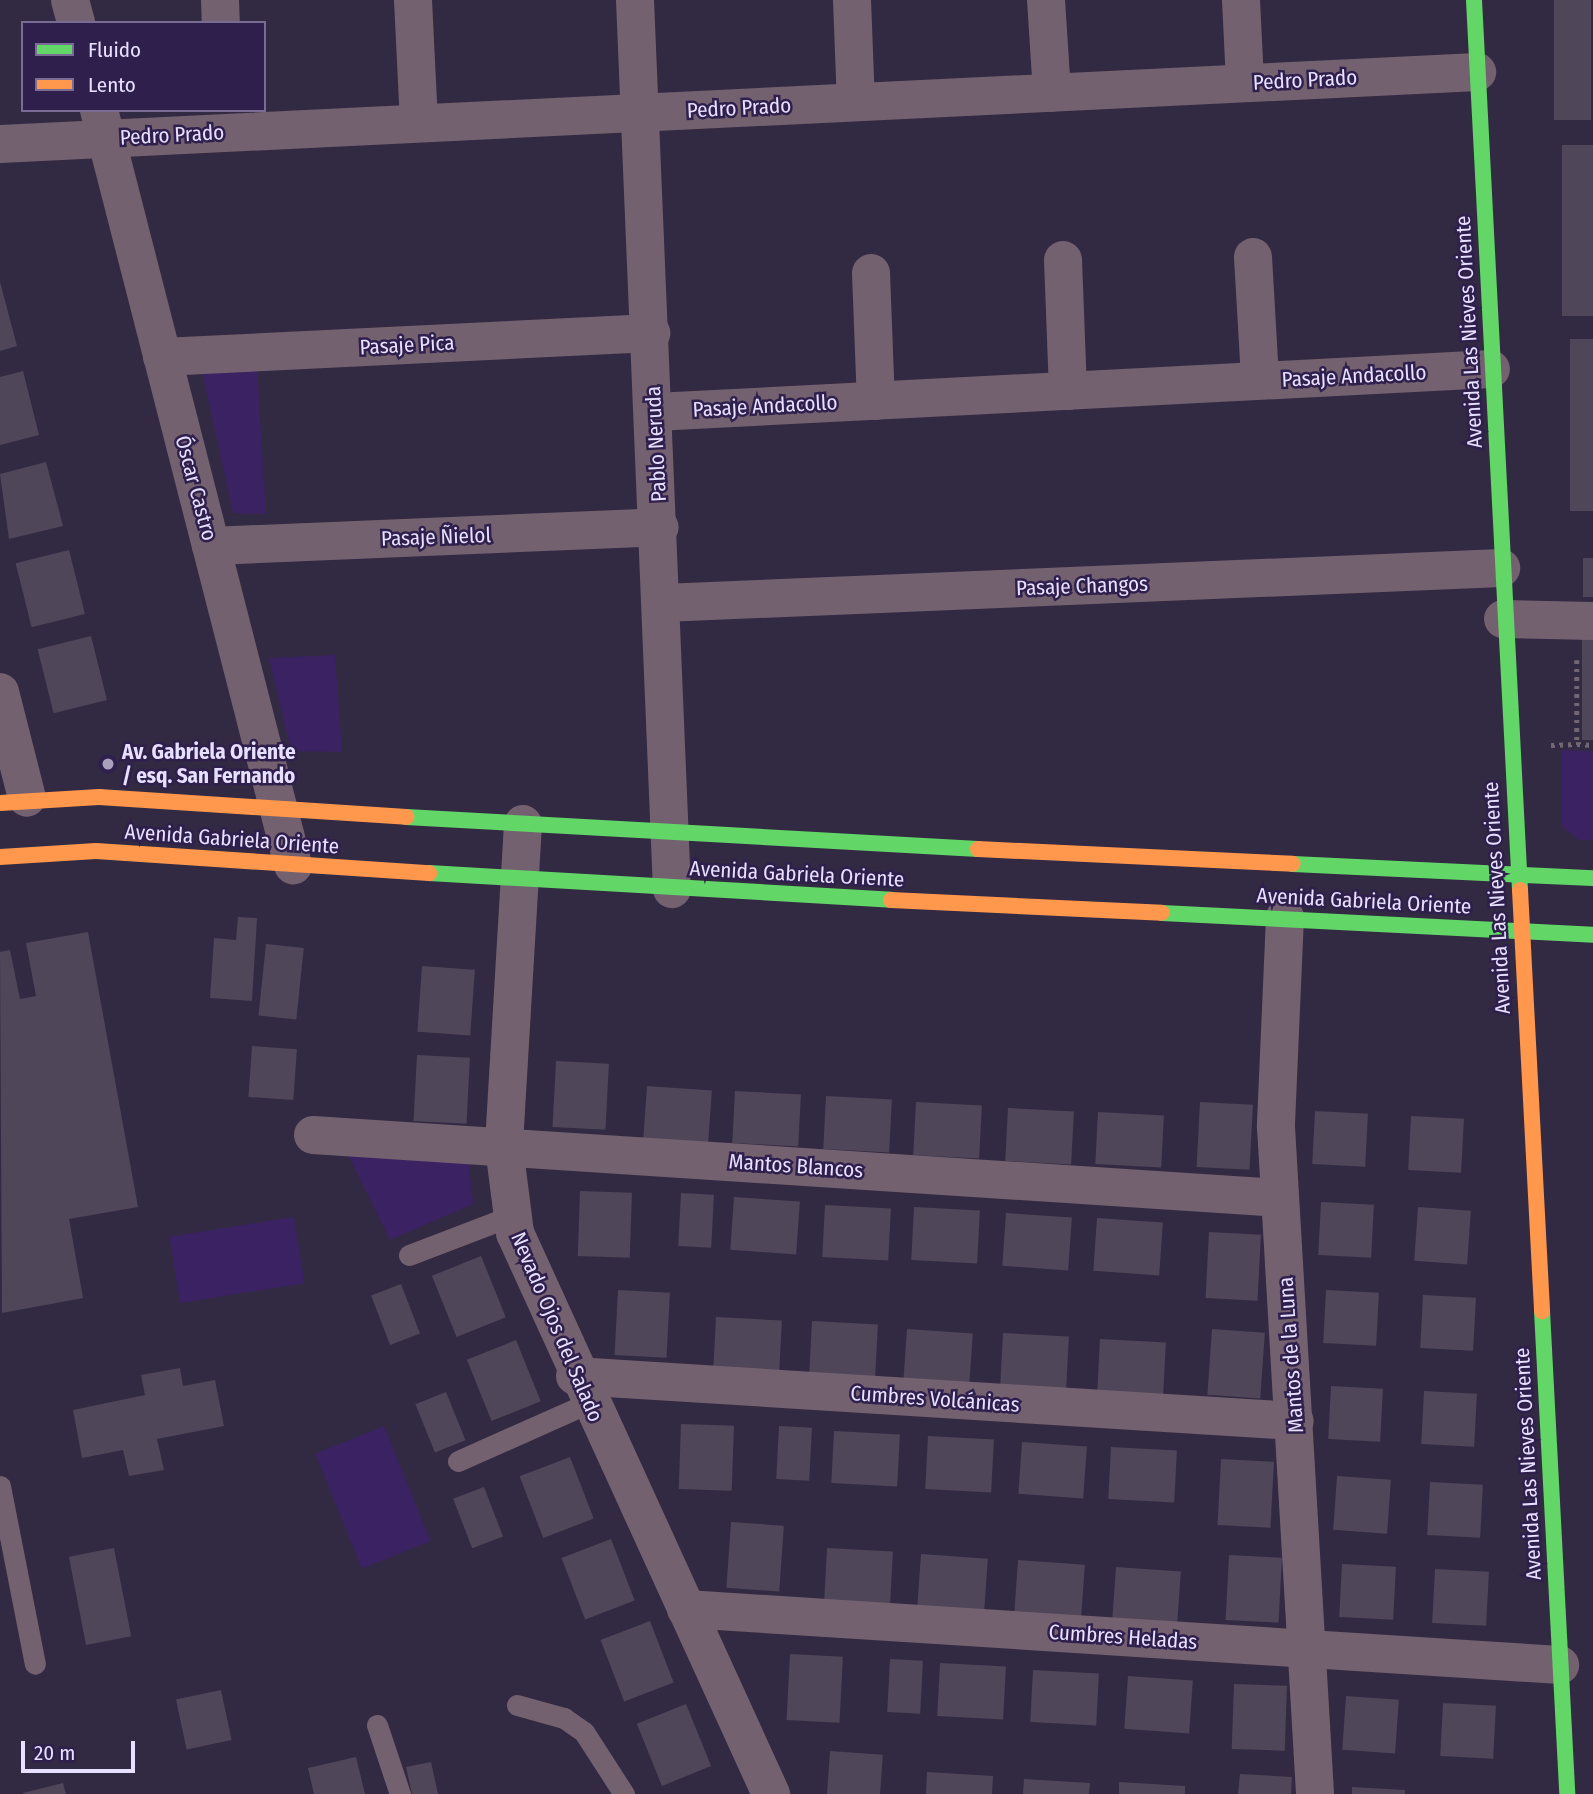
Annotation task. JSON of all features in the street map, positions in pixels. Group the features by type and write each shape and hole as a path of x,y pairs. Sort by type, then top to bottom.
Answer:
{"main road":[{"name":"Avenida Las Nieves Oriente","path":"1474,0 1516,873 1567,1794"},
{"name":"Avenida Gabriela Oriente","path":"14,800 278,809 671,834 1593,878"},
{"name":"Avenida Gabriela Oriente","path":"0,857 96,851 672,889 1285,917 1593,936"}],"street":[{"path":"70,0 75,21"},
{"path":"220,0 222,21"},
{"path":"413,0 419,123"},
{"name":"Pablo Neruda","path":"635,0 660,527 672,889"},
{"path":"852,0 856,102"},
{"path":"1046,0 1052,93"},
{"path":"1241,0 1245,83"},
{"name":"Pedro Prado","path":"0,144 102,125 227,122 419,123 1477,72"},
{"name":"Óscar Castro","path":"102,125 293,865"},
{"name":"Pasaje Andacollo","path":"1253,257 1260,380"},
{"path":"1063,260 1068,391"},
{"path":"871,273 876,401"},
{"name":"Pasaje Pica","path":"162,357 651,333"},
{"name":"Pasaje Andacollo","path":"655,412 1491,369"},
{"name":"Pasaje Ñielol","path":"211,546 660,527"},
{"name":"Pasaje Changos","path":"663,603 1501,568"},
{"path":"1503,619 1585,635"},
{"path":"0,692 14,800"},
{"name":"Nevado Ojos del Salado","path":"523,824 504,1147 511,1216 582,1390 771,1794"},
{"name":"Mantos de la Luna","path":"1285,917 1274,1076 1315,1794"},
{"name":"Mantos Blancos","path":"313,1135 1280,1198"},
{"name":"Cumbres Volcánicas","path":"582,1390 1295,1421"},
{"name":"Cumbres Heladas","path":"686,1609 1560,1665"}],"lane":[{"path":"410,1255 511,1216"},
{"path":"458,1461 582,1390"},
{"path":"0,1486 36,1664"},
{"path":"517,1705 564,1718 583,1732 624,1794"},
{"path":"377,1725 400,1794"}],"path":[{"path":"1585,635 1577,744 1593,745"}],"shaded area":[{"path":"257,365 266,514 233,513 202,372"},
{"path":"335,655 342,752 291,751 269,658"},
{"path":"1561,750 1593,751 1593,840 1579,840 1561,825"},
{"path":"345,1149 468,1156 473,1204 390,1240"},
{"path":"294,1217 304,1283 180,1303 170,1237"},
{"path":"384,1426 430,1541 362,1569 315,1454"}],"building":[{"path":"1554,0 1591,0 1591,120 1554,120"},
{"path":"1562,145 1593,145 1593,316 1562,316"},
{"path":"0,282 17,346 0,351"},
{"path":"1570,339 1593,339 1593,511 1570,511"},
{"path":"23,371 39,435 0,445 0,377"},
{"path":"46,462 63,526 9,539 0,474"},
{"path":"69,550 85,614 32,627 16,563"},
{"path":"1583,558 1593,558 1593,597 1583,597"},
{"path":"1582,634 1593,634 1593,740 1582,740"},
{"path":"91,636 107,700 54,713 38,649"},
{"path":"238,917 257,918 252,1001 210,998 214,938 236,940"},
{"path":"88,932 138,1207 69,1219 83,1298 2,1313 0,952 10,950 20,999 36,996 26,943"},
{"path":"266,944 304,948 296,1020 258,1016"},
{"path":"422,966 475,970 470,1036 417,1032"},
{"path":"252,1046 297,1049 293,1100 248,1097"},
{"path":"417,1055 470,1058 466,1124 414,1121"},
{"path":"556,1061 609,1064 605,1130 553,1127"},
{"path":"647,1086 712,1091 708,1143 643,1139"},
{"path":"735,1091 801,1094 798,1146 732,1143"},
{"path":"826,1096 892,1099 889,1152 823,1149"},
{"path":"916,1102 982,1105 979,1158 913,1155"},
{"path":"1200,1102 1253,1105 1250,1170 1197,1167"},
{"path":"1008,1108 1074,1111 1071,1164 1005,1161"},
{"path":"1315,1111 1368,1114 1365,1167 1312,1164"},
{"path":"1098,1112 1164,1115 1161,1167 1095,1164"},
{"path":"1411,1116 1464,1119 1461,1173 1408,1170"},
{"path":"580,1191 632,1193 630,1258 578,1256"},
{"path":"681,1193 714,1195 711,1248 678,1246"},
{"path":"734,1197 800,1202 796,1254 730,1250"},
{"path":"1321,1202 1374,1205 1371,1258 1318,1255"},
{"path":"825,1205 891,1208 888,1260 822,1257"},
{"path":"914,1207 980,1210 977,1263 911,1260"},
{"path":"1418,1207 1471,1211 1467,1265 1414,1261"},
{"path":"1006,1213 1072,1218 1068,1270 1002,1266"},
{"path":"1097,1218 1163,1223 1159,1275 1093,1271"},
{"path":"1209,1232 1261,1235 1257,1301 1206,1298"},
{"path":"481,1256 506,1317 457,1337 432,1276"},
{"path":"401,1284 420,1333 390,1345 371,1295"},
{"path":"618,1290 670,1293 667,1358 615,1355"},
{"path":"1326,1290 1379,1293 1376,1346 1323,1343"},
{"path":"1423,1295 1476,1298 1473,1351 1420,1348"},
{"path":"716,1317 782,1320 779,1373 713,1370"},
{"path":"812,1321 878,1324 875,1377 809,1374"},
{"path":"907,1329 973,1334 969,1386 903,1382"},
{"path":"1212,1329 1265,1333 1260,1399 1207,1395"},
{"path":"1003,1333 1069,1336 1066,1389 1000,1386"},
{"path":"1100,1339 1166,1342 1163,1395 1097,1392"},
{"path":"516,1340 541,1401 492,1421 467,1360"},
{"path":"180,1368 183,1386 215,1380 224,1426 157,1439 164,1470 129,1476 123,1450 82,1458 73,1410 145,1395 141,1375"},
{"path":"1331,1386 1383,1389 1380,1442 1328,1439"},
{"path":"1424,1391 1477,1394 1474,1447 1421,1444"},
{"path":"446,1392 465,1440 435,1453 415,1404"},
{"path":"681,1424 734,1426 732,1491 679,1489"},
{"path":"779,1426 812,1428 809,1481 776,1479"},
{"path":"834,1431 900,1434 897,1486 831,1483"},
{"path":"928,1436 994,1439 991,1492 925,1489"},
{"path":"1022,1442 1087,1447 1083,1498 1018,1494"},
{"path":"1111,1447 1177,1450 1174,1502 1108,1499"},
{"path":"570,1457 594,1519 543,1538 520,1476"},
{"path":"1221,1459 1274,1462 1270,1528 1218,1525"},
{"path":"1337,1476 1391,1480 1387,1534 1333,1530"},
{"path":"1430,1482 1483,1485 1480,1538 1427,1535"},
{"path":"484,1487 503,1536 472,1548 453,1499"},
{"path":"731,1522 784,1526 779,1592 726,1588"},
{"path":"611,1539 635,1601 585,1620 562,1558"},
{"path":"114,1548 131,1636 86,1645 69,1557"},
{"path":"827,1548 893,1551 890,1603 824,1600"},
{"path":"921,1554 988,1559 984,1612 917,1607"},
{"path":"1229,1555 1282,1558 1279,1623 1226,1620"},
{"path":"1018,1560 1085,1565 1081,1618 1014,1613"},
{"path":"1342,1564 1396,1567 1393,1620 1339,1617"},
{"path":"1116,1567 1181,1572 1177,1623 1112,1619"},
{"path":"1435,1569 1489,1572 1486,1626 1432,1623"},
{"path":"650,1621 674,1683 624,1702 601,1640"},
{"path":"790,1654 843,1657 839,1723 787,1720"},
{"path":"890,1659 923,1661 920,1714 887,1712"},
{"path":"940,1663 1006,1666 1003,1719 937,1716"},
{"path":"1033,1670 1099,1673 1096,1725 1030,1722"},
{"path":"1128,1676 1193,1681 1189,1733 1124,1729"},
{"path":"1234,1684 1287,1686 1285,1751 1232,1749"},
{"path":"221,1690 232,1740 187,1749 176,1700"},
{"path":"1346,1696 1399,1700 1395,1754 1342,1750"},
{"path":"1443,1703 1496,1706 1493,1759 1440,1756"},
{"path":"686,1704 711,1766 662,1786 637,1724"},
{"path":"830,1751 883,1755 880,1794 827,1794"},
{"path":"356,1757 365,1794 314,1794 308,1768"},
{"path":"431,1762 438,1794 412,1794 406,1767"},
{"path":"927,1772 993,1776 992,1794 926,1794"},
{"path":"1240,1774 1292,1777 1291,1794 1238,1794"},
{"path":"1024,1779 1090,1783 1089,1794 1023,1794"},
{"path":"1119,1782 1185,1786 1185,1794 1119,1794"},
{"path":"63,1783 66,1794 23,1794 23,1793"},
{"path":"1352,1787 1405,1790 1405,1794 1352,1794"}],"traffic: fast":[{"path":"1474,0 1520,890"},
{"path":"406,817 978,849"},
{"path":"1293,864 1593,878"},
{"path":"429,873 891,900"},
{"path":"1162,913 1593,935"},
{"path":"1542,1311 1567,1794"}],"traffic: slow":[{"path":"0,803 99,797 406,817"},
{"path":"978,849 1293,864"},
{"path":"0,857 96,851 429,873"},
{"path":"1520,890 1542,1311"},
{"path":"891,900 1162,913"}],"place":[{"name":"Av. Gabriela Oriente / esq. San Fernando","path":"108,764"}]}
